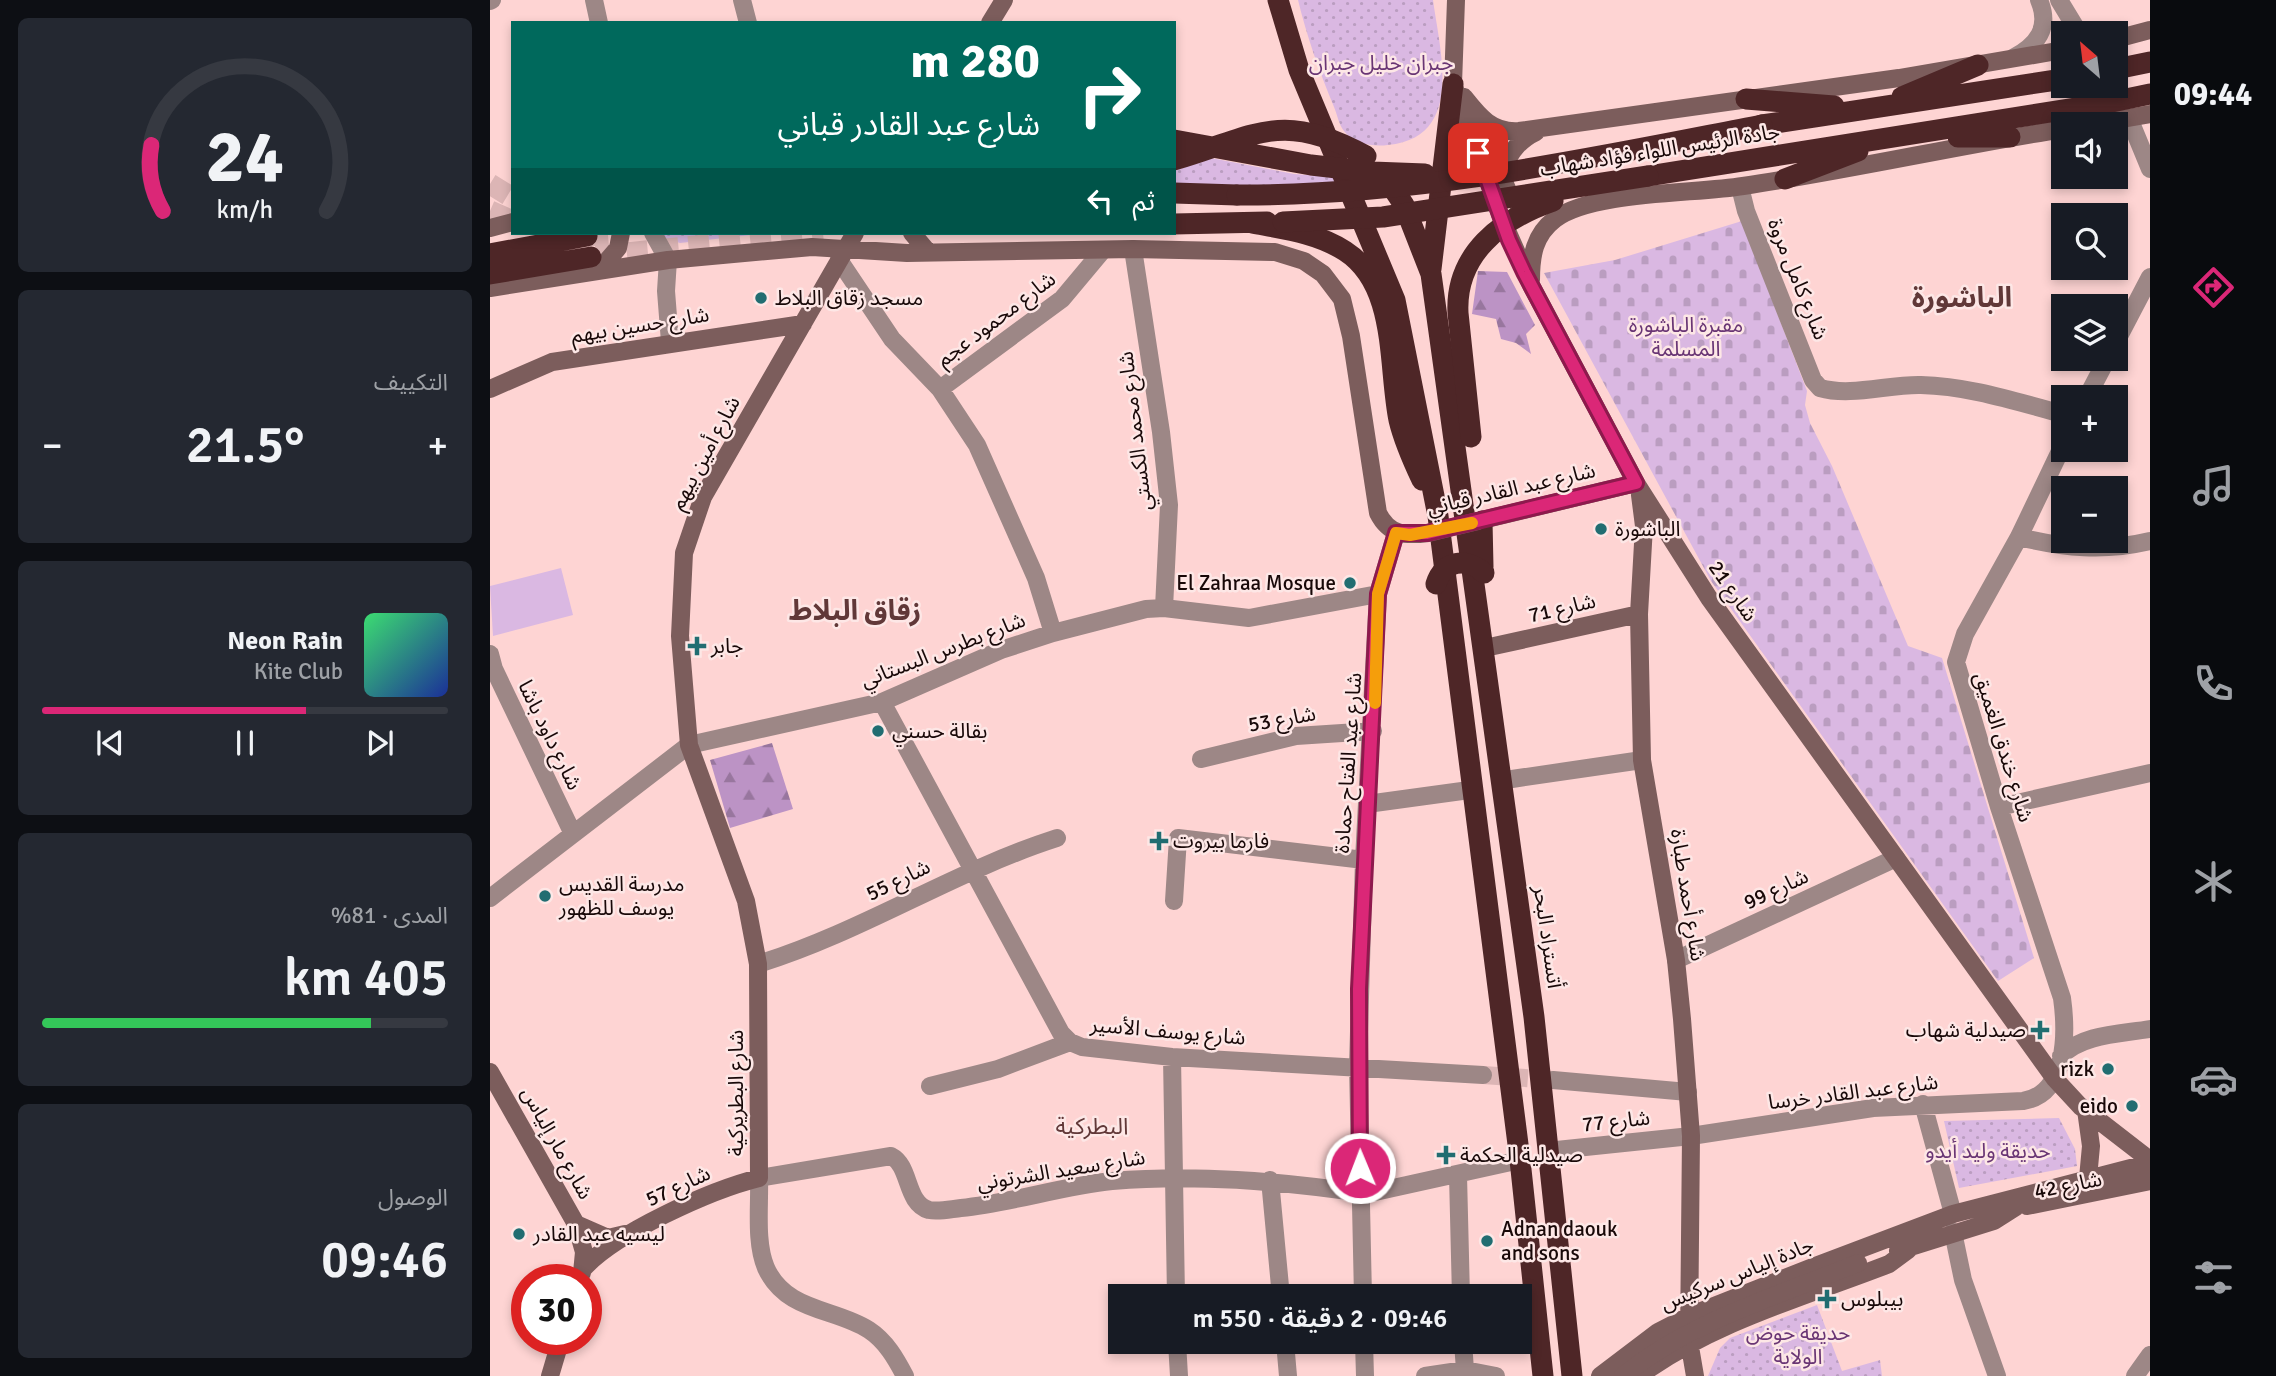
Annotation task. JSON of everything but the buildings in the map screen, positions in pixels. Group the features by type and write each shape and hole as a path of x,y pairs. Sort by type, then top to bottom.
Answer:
{"highway":[{"path":"1278,0 1298,70 1395,300 1502,1020 1543,1376"},
{"path":"2128,67 2150,62"},
{"path":"1746,99 1874,109 1978,65"},
{"name":"جادة الرئيس اللواء فؤاد شهاب","path":"1176,192 1237,195 1367,192 1497,174 1762,125 2051,82"},
{"path":"1431,274 1453,84"},
{"name":"جادة الرئيس اللواء فؤاد شهاب","path":"2089,112 2150,94"},
{"name":"جادة الرئيس اللواء فؤاد شهاب","path":"1176,224 1383,216 1898,136 2051,121"},
{"path":"1176,159 1241,136 1284,130 1319,135 1366,156 1397,191 1431,274 1484,573 1528,901 1534,1017"},
{"path":"1785,179 1898,136 2010,138"},
{"path":"1176,141 1334,168 1399,173 1497,174"},
{"path":"1474,516 1471,437 1457,294 1466,267 1486,239 1505,223 1542,205 1614,182"},
{"path":"1252,223 1294,231 1327,242 1359,263 1379,297 1407,445 1430,527 1482,948 1502,1020"},
{"path":"490,254 593,254"},
{"path":"490,274 593,254"},
{"name":"أتستراد البحر","path":"1474,516 1534,1017 1572,1376"},
{"path":"1436,584 1441,573 1455,563 1473,565 1484,573"}],"street":[{"path":"594,0 599,21"},
{"path":"742,0 747,21"},
{"path":"979,21 991,0"},
{"path":"991,21 1004,0"},
{"path":"1456,0 1453,84 1477,114 1495,128 1510,132 1978,65 2051,52"},
{"path":"2011,59 2034,46 2042,32 2044,19 2039,0"},
{"path":"2059,0 2071,21"},
{"path":"2128,36 2150,30"},
{"name":"شارع 21","path":"1453,84 1509,240 1532,288 1636,483 1691,571 2055,1079 2085,1110 2150,1162"},
{"path":"2150,114 2129,118 2150,169"},
{"path":"1532,288 1531,261 1534,246 1545,228 1556,219 1608,201 1740,187 2010,138 2051,124"},
{"path":"1546,128 1513,148 1507,159 1503,178 1508,193 1517,203 1535,215 1556,219"},
{"name":"شارع كامل مروة","path":"1740,187 1746,211 1817,386 1828,390 1923,385 1957,388 2051,411"},
{"path":"490,228 511,223"},
{"path":"490,288 618,248 621,235"},
{"path":"654,235 668,260 666,291 670,342"},
{"path":"914,235 928,252"},
{"path":"593,254 668,260 812,247 928,252 1133,249 1275,252 1304,261 1323,274 1342,299 1351,336 1377,513 1383,524 1396,533"},
{"path":"846,247 892,339 940,389 977,445 1036,578 1053,633"},
{"name":"شارع أمين بيهم","path":"689,745 680,626 684,554 690,528 711,481 846,247"},
{"name":"شارع محمد الكستي","path":"1133,249 1161,432 1169,505 1164,608"},
{"name":"شارع محمود عجم","path":"940,389 1062,299 1103,250"},
{"path":"2128,319 2150,277"},
{"name":"شارع حسين بيهم","path":"490,390 552,362 670,342 803,324"},
{"name":"شارع خندق الغميق","path":"2055,462 2019,537 1965,634 1956,662 1999,807 2062,998 2066,1029 2055,1079"},
{"name":"شارع عبد القادر قباني","path":"1396,533 1636,483"},
{"name":"شارع أحمد طبارة","path":"1636,483 1644,526 1639,614 1642,760 1676,960 1688,1092 1691,1315 1689,1343 1695,1376"},
{"name":"شارع عبد الفتاح حمادة","path":"1363,1284 1357,1066 1364,860 1373,731 1378,594 1396,533"},
{"path":"2019,537 2080,548 2122,547 2150,541"},
{"name":"شارع بطرس البستاني","path":"490,898 689,745 881,702 1001,650 1053,633 1146,610 1164,608 1249,618 1378,594"},
{"name":"شارع 71","path":"1494,646 1639,614"},
{"name":"شارع داود باشا","path":"490,654 494,669 573,834"},
{"name":"شارع يوسف الأسير","path":"881,702 1061,1032 1070,1042 1082,1047 1172,1057 1483,1075"},
{"name":"شارع 53","path":"1201,759 1296,736 1373,731"},
{"name":"شارع البطريركية","path":"689,745 746,901 758,964 761,1246 771,1277 796,1302 868,1329 883,1342 905,1376"},
{"path":"1512,779 1642,760"},
{"path":"1999,807 2150,773"},
{"path":"1367,804 1462,791"},
{"name":"شارع 55","path":"758,964 836,935 972,870 1058,838"},
{"path":"1174,901 1177,839 1364,860"},
{"name":"شارع 99","path":"1676,960 1896,858"},
{"path":"2061,1056 2070,1046 2081,1042 2150,1029"},
{"path":"930,1086 998,1069 1070,1042"},
{"path":"1172,1057 1175,1284"},
{"name":"شارع مار إلياس","path":"490,1072 576,1224 584,1252 582,1264"},
{"name":"شارع عبد القادر خرسا","path":"1690,1136 1923,1104 2031,1100 2037,1098 2055,1079"},
{"path":"1553,1080 1688,1092"},
{"path":"1923,1104 1953,1223 1963,1280 1997,1376"},
{"path":"2085,1110 2091,1146 2088,1178"},
{"name":"شارع 77","path":"1547,1151 1690,1136"},
{"name":"شارع 57","path":"588,1264 628,1234 734,1185 887,1155"},
{"name":"شارع سعيد الشرتوني","path":"887,1155 898,1160 919,1202 929,1210 996,1205 1109,1182 1172,1177 1270,1180 1361,1193 1390,1190 1520,1160"},
{"name":"جادة إلياس سركيس","path":"1991,1213 2088,1178 2150,1162"},
{"path":"1458,1175 1461,1284"},
{"path":"1270,1180 1280,1284"},
{"name":"جادة إلياس سركيس","path":"1600,1376 1658,1332 1691,1315 1953,1223 2150,1181"},
{"name":"شارع 42","path":"1991,1213 2051,1213 2150,1192"},
{"path":"576,1224 608,1238 628,1234"},
{"path":"1639,1376 1689,1343 1889,1264 1905,1242"},
{"name":"جادة إلياس سركيس","path":"1623,1376 1653,1353 1682,1336 1905,1242"},
{"path":"1178,1354 1179,1376"},
{"path":"1286,1354 1289,1376"},
{"path":"1365,1354 1366,1376"},
{"path":"1464,1354 1465,1370"},
{"path":"550,1376 556,1355"},
{"path":"2136,1376 2150,1355"},
{"path":"1425,1376 1465,1370 1496,1376"}],"green space":[{"name":"جبران خليل جبران","path":"1298,0 1433,0 1440,43 1442,89 1438,109 1428,126 1412,139 1388,145 1364,144 1348,135 1341,126 1318,67"},
{"path":"1211,158 1294,174 1372,180 1285,185 1176,185 1176,170"},
{"name":"مقبرة الباشورة المسلمة","path":"1742,221 1807,391 1805,405 1810,423 1832,466 1908,646 1942,658 2034,958 1998,981 1711,581 1544,273 1615,260"},
{"path":"664,235 751,235 680,243 667,239"},
{"path":"1478,271 1507,272 1535,325 1526,334 1531,354 1516,343 1501,339 1496,319 1472,314"},
{"path":"561,568 573,615 493,636 490,586"},
{"path":"772,743 793,809 730,828 710,760"},
{"name":"حديقة وليد أيدو","path":"2059,1118 2075,1149 2077,1166 1959,1188 1944,1121"},
{"name":"حديقة حوض الولاية","path":"1817,1305 1842,1371 1880,1360 1882,1376 1708,1376 1720,1348 1730,1338"}],"tunnel":[{"path":"490,184 511,197"},
{"path":"490,211 511,220"},
{"path":"587,236 598,235"},
{"path":"596,256 803,235"},
{"path":"1483,1075 1553,1080"}],"slow traffic":[{"path":"1375,703 1378,594 1396,533 1427,533 1472,523"}],"place":[{"name":"مسجد زقاق البلاط","path":"761,298"},
{"name":"الباشورة","path":"1601,529"},
{"name":"El Zahraa Mosque","path":"1350,583"},
{"name":"جابر","path":"697,646"},
{"name":"بقالة حسني","path":"878,731"},
{"name":"فارما بيروت","path":"1159,841"},
{"name":"مدرسة القديس يوسف للظهور","path":"545,896"},
{"name":"صيدلية شهاب","path":"2040,1030"},
{"name":"rizk","path":"2108,1069"},
{"name":"eido","path":"2132,1106"},
{"name":"صيدلية الحكمة","path":"1446,1155"},
{"name":"لیسیه عبد القادر","path":"519,1234"},
{"name":"Adnan daouk and sons","path":"1487,1241"},
{"name":"بيبلوس","path":"1827,1299"}],"district":[{"name":"الباشورة","path":"1962,298"},
{"name":"زقاق البلاط","path":"855,611"},
{"name":"البطركية","path":"1092,1126"}],"route":[{"path":"1360,1168 1357,1066 1359,989 1367,804 1376,680 1378,594 1396,533 1427,533 1636,483 1524,272 1509,240 1478,153"}]}
